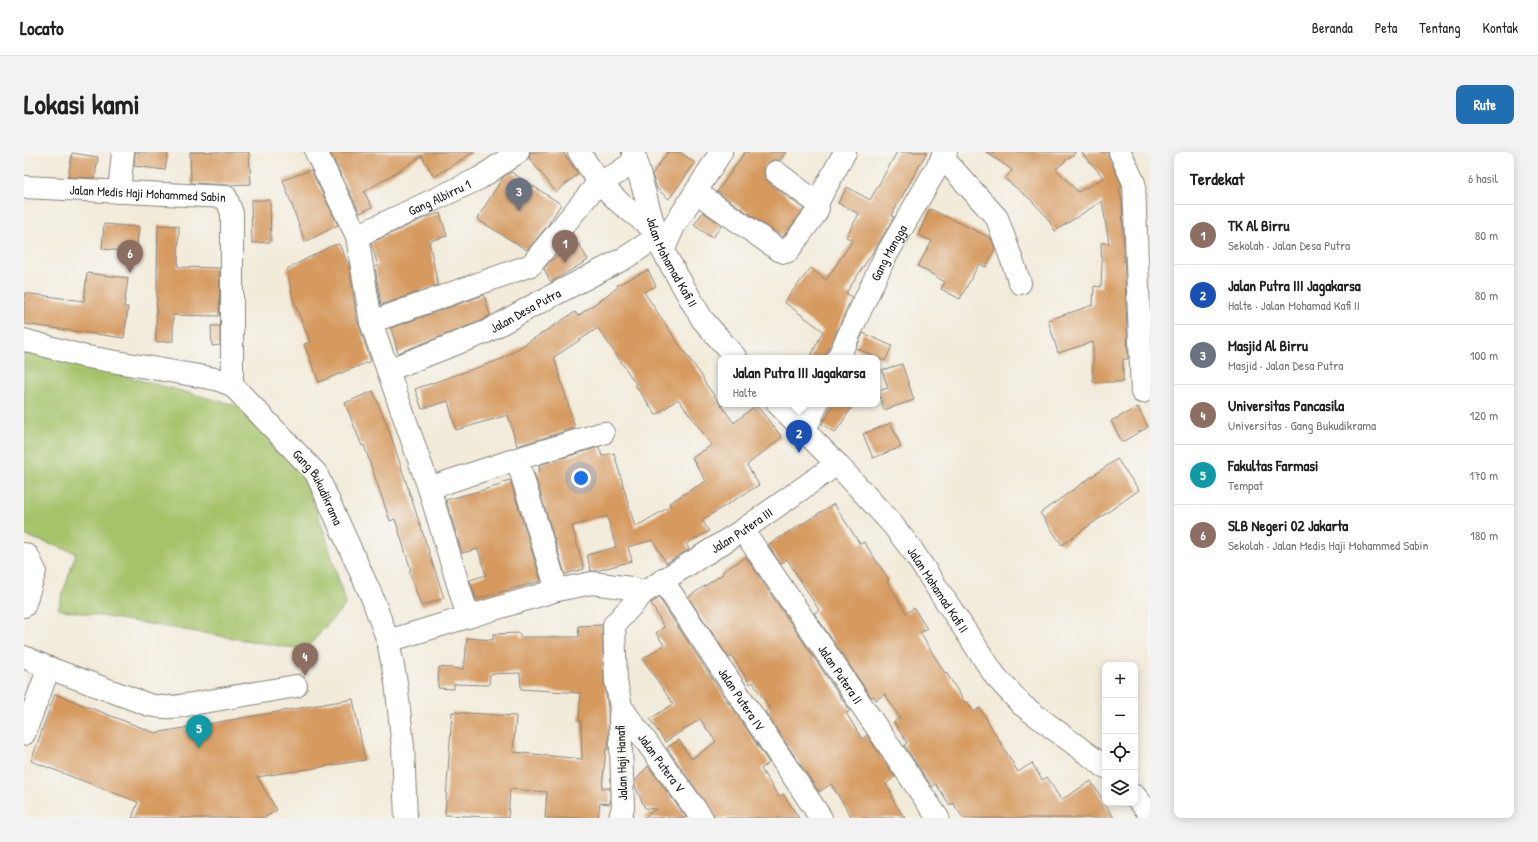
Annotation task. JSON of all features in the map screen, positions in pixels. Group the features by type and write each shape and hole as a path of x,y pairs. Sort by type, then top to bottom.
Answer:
{"street":[{"path":"119,192 123,152"},
{"path":"316,152 357,236 371,322 429,488 468,617"},
{"name":"Gang Albirru 1","path":"357,236 480,178 518,152"},
{"path":"579,152 594,176 658,239 674,226 721,152"},
{"path":"696,192 779,250 785,252 788,251 816,213 818,208 817,203 845,152"},
{"path":"1120,152 1134,183 1142,392"},
{"path":"371,322 531,265 594,176 612,159 631,155"},
{"name":"Jalan Mohamad Kafi II","path":"631,155 658,239 702,319 733,355"},
{"path":"944,155 997,218 1020,283"},
{"name":"Gang Mangga","path":"839,355 884,259 944,155"},
{"path":"776,172 817,203"},
{"name":"Jalan Medis Haji Mohammed Sabin","path":"24,187 226,197 232,213 232,385"},
{"name":"Jalan Desa Putra","path":"388,370 486,332 658,239"},
{"name":"Gang Bukudikrama","path":"24,340 82,356 216,379 232,385 316,472 372,597 396,638 396,682 403,747 406,818"},
{"name":"Jalan Mohamad Kafi II","path":"781,407 837,464 892,524 912,550 996,677 1022,705 1102,765"},
{"path":"804,432 816,407"},
{"path":"429,488 603,433"},
{"path":"517,459 557,590"},
{"name":"Jalan Putera III","path":"621,707 616,681 614,625 643,593 743,530 837,464"},
{"name":"Jalan Putera II","path":"743,530 938,818"},
{"path":"24,554 28,556 35,571 24,606"},
{"name":"Jalan Putera IV","path":"663,581 821,818"},
{"path":"396,638 557,590 592,583 631,588 643,593"},
{"path":"24,657 49,668 160,708 171,708 296,686"},
{"path":"24,734 49,668"},
{"name":"Jalan Haji Hanafi","path":"620,818 623,807 620,718 621,707"},
{"name":"Jalan Putera V","path":"621,707 702,818"},
{"path":"1138,801 1147,815"}],"green space":[{"path":"24,350 235,405 254,418 299,464 324,531 346,604 305,650 58,609 76,553 24,535"}],"building":[{"path":"135,152 168,152 165,170 134,166"},
{"path":"190,152 249,152 251,184 228,185 191,183"},
{"path":"330,152 474,152 434,177 422,156 364,192 372,207 360,213"},
{"path":"530,152 563,152 578,174 556,192 529,158"},
{"path":"668,152 680,152 695,163 669,199 657,189 652,174"},
{"path":"745,152 786,152 780,160 772,160 766,164 764,171 768,182 804,209 783,237 717,192"},
{"path":"897,152 927,152 891,216 894,217 846,293 852,297 827,355 811,355 823,331 784,302 811,268 826,280 853,240 846,237 859,214 838,203 847,187 870,200"},
{"path":"986,152 1076,152 1056,169 1078,192 1104,178 1081,152 1108,152 1122,186 1119,189 1122,203 1128,359 1123,359 1123,382 1093,382 1093,342 1058,353 1048,320 1093,305 1094,286 1101,287 1101,243 1109,243 1102,201 1055,231 1046,216 1030,199 1005,179 1012,170"},
{"path":"72,153 98,157 95,178 68,177"},
{"path":"311,170 338,225 305,242 283,180"},
{"path":"511,172 561,204 548,225 527,250 477,219 503,177"},
{"path":"251,200 270,200 271,242 252,243"},
{"path":"930,209 991,238 995,249 986,267 979,264 960,299 941,289 945,282 918,266 932,241 918,235"},
{"path":"703,212 722,225 712,238 694,225"},
{"path":"440,213 447,236 429,241 438,285 381,305 375,267 378,266 371,243 424,218"},
{"path":"104,224 139,227 136,252 102,249"},
{"path":"158,225 179,226 178,267 220,268 219,316 173,315 173,341 156,342"},
{"path":"339,244 349,265 357,320 371,361 319,382 304,344 310,342 293,299 287,269 331,246"},
{"path":"579,244 588,260 551,282 544,269 550,261"},
{"path":"648,270 656,286 644,292 704,379 703,380 718,401 718,407 722,407 734,423 754,407 758,407 782,437 747,465 759,485 702,520 709,531 686,544 689,549 666,563 653,540 628,547 632,561 591,571 587,555 616,547 607,516 572,526 584,569 565,574 534,473 540,472 539,465 599,447 602,456 614,453 635,527 671,506 669,503 706,481 692,458 712,445 678,399 656,415 598,328 554,357 575,428 517,446 508,415 456,430 448,401 422,409 415,389 502,359 575,312 578,316 618,287 617,285"},
{"path":"87,273 128,278 124,307 128,307 124,338 24,324 24,293 84,301"},
{"path":"484,295 490,315 481,321 398,353 391,328"},
{"path":"211,326 220,326 220,345 212,346"},
{"path":"863,333 892,346 885,361 880,359 880,355 872,355 856,348"},
{"path":"902,364 914,400 884,410 880,397 880,390 888,388 882,370"},
{"path":"373,391 390,433 444,598 421,606 409,571 411,570 395,519 390,521 364,445 362,446 345,403"},
{"path":"832,407 852,407 835,433 822,424"},
{"path":"1138,407 1148,427 1122,442 1111,421"},
{"path":"891,423 901,447 873,458 863,434"},
{"path":"1117,459 1139,490 1062,545 1040,513"},
{"path":"510,480 541,581 476,599 470,580 486,575 478,549 462,553 446,500 501,485 500,483"},
{"path":"834,504 860,544 864,542 889,580 887,581 906,613 914,608 927,629 920,633 945,673 946,672 965,703 967,701 974,712 980,708 1018,772 1032,763 1042,780 1047,777 1061,800 1091,781 1102,799 1102,806 1107,806 1114,818 963,818 953,803 950,805 936,784 932,787 904,745 907,743 894,722 900,718 885,694 876,700 873,696 871,697 814,613 819,610 787,559 781,564 768,545"},
{"path":"746,557 850,711 846,713 862,739 867,735 895,777 886,784 893,796 891,797 905,818 852,818 831,784 819,792 765,712 770,709 753,682 750,684 732,656 729,658 688,597 723,574 722,572"},
{"path":"659,598 769,763 761,769 779,797 783,794 799,818 716,818 667,748 679,740 691,759 716,742 700,719 665,742 650,719 673,704 643,659 664,645 656,633 664,627 651,603"},
{"path":"602,625 604,681 608,708 609,749 606,749 602,788 610,788 610,804 600,803 598,818 545,818 547,792 510,789 508,818 445,815 452,712 516,716 513,752 582,759 581,721 579,721 581,693 521,689 520,673 490,674 489,685 454,684 454,689 438,688 439,667 463,669 467,638 493,640 493,634 519,633 520,637 579,637 578,626"},
{"path":"55,694 155,733 353,699 365,760 257,777 277,810 264,818 132,818 138,802 31,761"},
{"path":"648,766 686,817 643,818 656,809 645,808 635,786 635,781"}],"place":[{"name":"Masjid Al Birru","path":"519,211"},
{"name":"TK Al Birru","path":"565,263"},
{"name":"SLB Negeri 02 Jakarta","path":"130,273"},
{"name":"Jalan Putra III Jagakarsa","path":"799,453"},
{"name":"Universitas Pancasila","path":"305,676"},
{"name":"Fakultas Farmasi","path":"199,748"}]}
